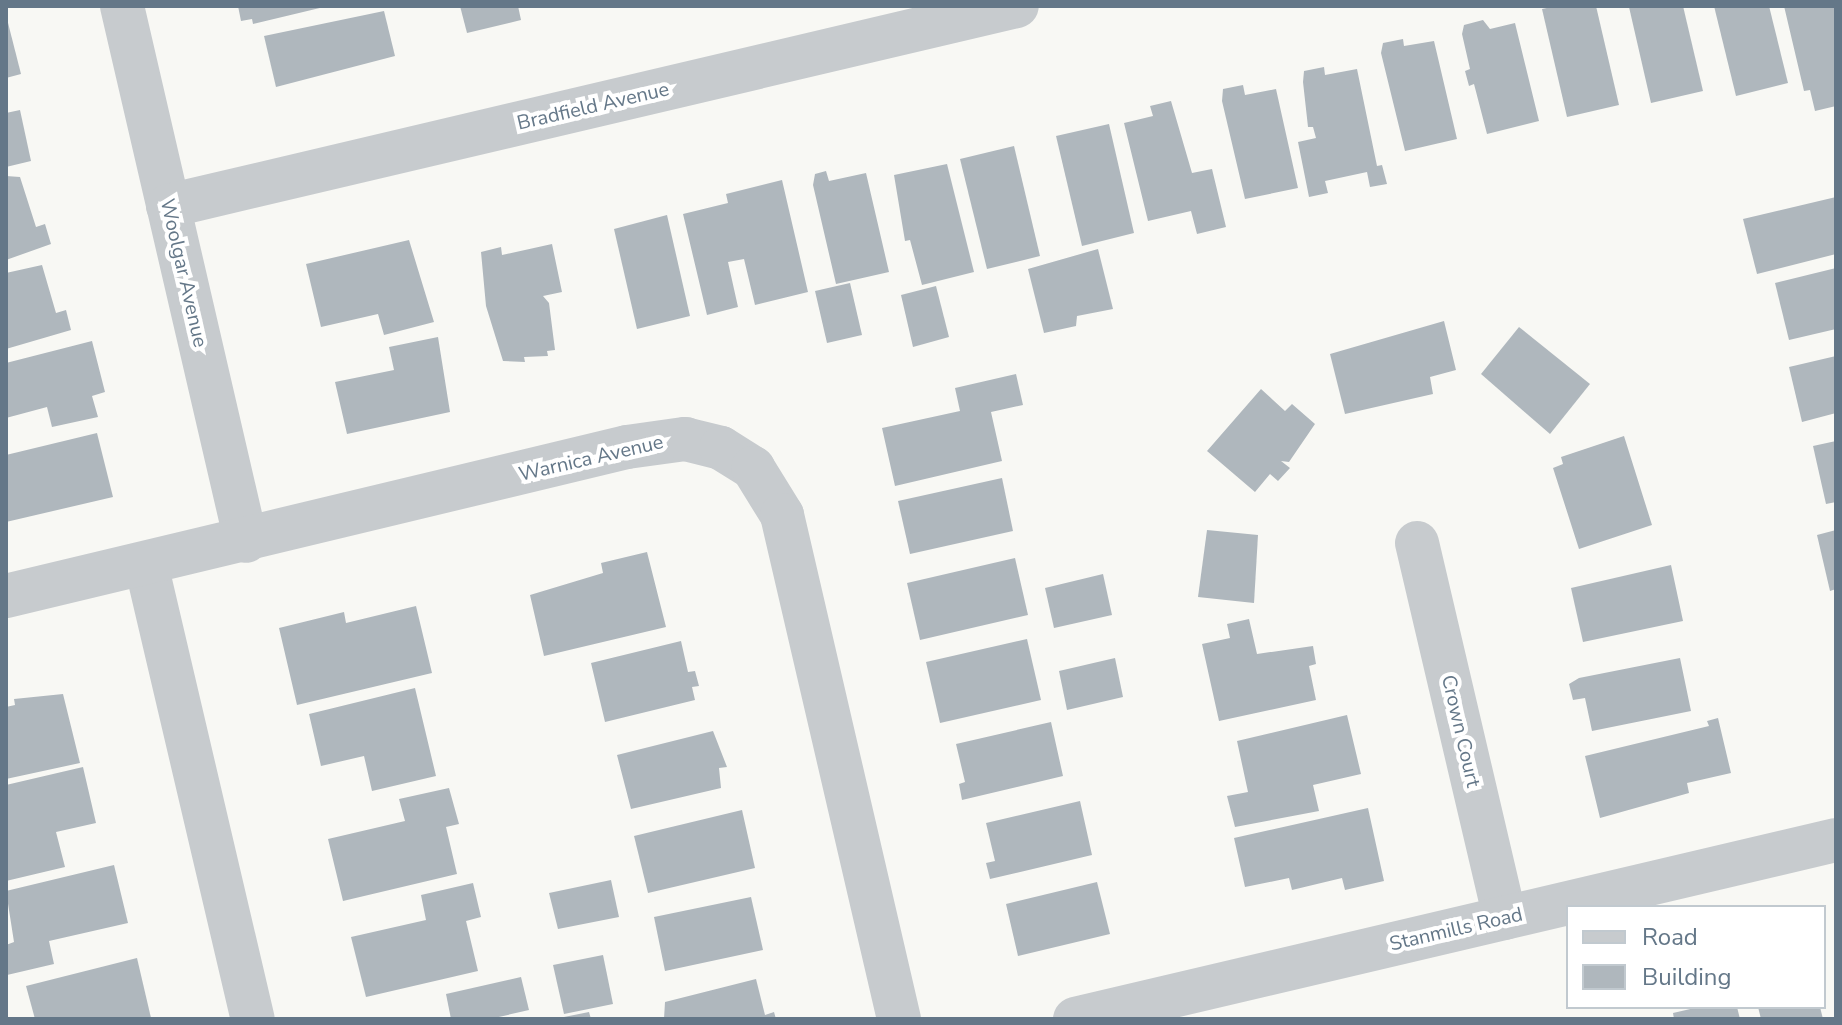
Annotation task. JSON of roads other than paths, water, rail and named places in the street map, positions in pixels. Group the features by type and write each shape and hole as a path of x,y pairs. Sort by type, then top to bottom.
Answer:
{"street":[{"name":"Woolgar Avenue","path":"122,6 246,541"},
{"name":"Bradfield Avenue","path":"168,206 1017,6"},
{"name":"Warnica Avenue","path":"6,596 666,440 703,442 738,456 765,482 782,515 899,1019"},
{"name":"Crown Court","path":"1417,543 1505,918"},
{"path":"146,564 253,1019"},
{"name":"Stanmills Road","path":"1075,1019 1836,840"}]}
